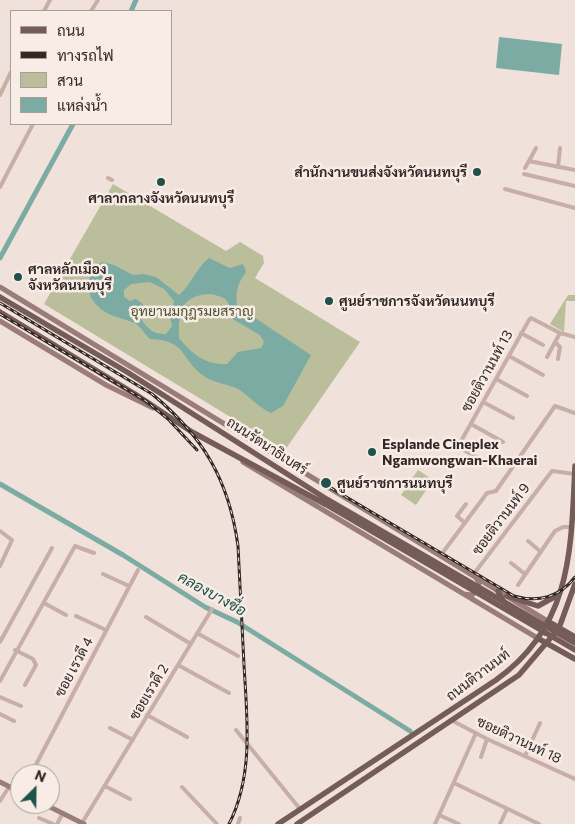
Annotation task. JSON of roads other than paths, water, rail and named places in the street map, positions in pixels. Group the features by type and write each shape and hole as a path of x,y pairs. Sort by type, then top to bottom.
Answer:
{"main road":[{"name":"ถนนรัตนาธิเบศร์","path":"0,287 508,596 548,623 575,637"},
{"name":"ถนนรัตนาธิเบศร์","path":"0,297 128,372 327,502 575,649"},
{"name":"ถนนรัตนาธิเบศร์","path":"0,312 135,394 158,411"},
{"name":"ถนนรัตนาธิเบศร์","path":"0,322 106,385 158,411 239,458 327,502 575,643"},
{"name":"ถนนรัตนาธิเบศร์","path":"239,458 251,468 575,659"},
{"name":"ถนนติวานนท์","path":"278,824 503,675 539,639 548,623 568,559 572,527 575,466"},
{"path":"462,594 472,595 478,590 479,582 473,575"},
{"name":"ถนนติวานนท์","path":"297,824 519,675 560,628 575,584"},
{"path":"498,590 507,607 545,631 549,642"},
{"path":"508,596 538,606 558,595"},
{"path":"548,623 556,634 575,649"},
{"path":"0,782 9,786"},
{"path":"60,812 83,824"}],"street":[{"path":"0,95 10,74"},
{"path":"0,187 32,125"},
{"path":"525,168 536,148"},
{"path":"558,167 560,148"},
{"path":"529,161 575,170"},
{"path":"524,174 575,186"},
{"path":"505,189 575,208"},
{"name":"ซอยติวานนท์ 13","path":"491,465 462,449 460,443 521,333 532,318 560,333 575,336"},
{"path":"521,333 543,345"},
{"path":"547,357 560,333"},
{"path":"556,343 560,347 558,359"},
{"path":"509,356 543,375"},
{"path":"496,379 527,396"},
{"path":"483,402 513,418"},
{"path":"441,555 487,494 496,491 555,406 575,413"},
{"path":"471,424 503,442"},
{"name":"ซอยติวานนท์ 9","path":"473,575 552,471 575,474"},
{"path":"465,523 458,516 466,504"},
{"path":"518,585 559,528 572,527"},
{"path":"0,530 12,540 0,566"},
{"path":"528,541 541,552"},
{"path":"0,681 15,650 44,603 75,546 94,554"},
{"path":"0,642 52,548"},
{"path":"511,564 526,574"},
{"name":"ซอย เรวดี 4","path":"36,764 138,570"},
{"path":"103,574 129,586"},
{"path":"44,603 66,615"},
{"name":"ซอยเรวดี 2","path":"83,824 104,786 212,609"},
{"path":"76,616 106,630"},
{"path":"146,617 190,644"},
{"path":"197,633 238,656"},
{"path":"15,650 33,659 36,665 25,685"},
{"path":"178,665 229,693"},
{"path":"0,696 20,706"},
{"path":"0,714 14,721"},
{"path":"147,715 187,737"},
{"name":"ซอยติวานนท์ 18","path":"453,721 487,739 574,777"},
{"path":"525,756 540,723"},
{"path":"110,728 133,740"},
{"path":"236,730 300,809"},
{"path":"435,824 476,733"},
{"path":"481,757 487,739"},
{"path":"454,783 539,824"},
{"path":"0,801 9,786"},
{"path":"104,786 130,799"},
{"path":"182,787 217,824"},
{"path":"500,824 507,808"},
{"path":"57,824 63,813"},
{"path":"439,815 459,824"},
{"path":"39,818 53,824"},
{"path":"238,824 240,818"}],"water":[{"path":"499,37 562,44 559,75 496,68"},
{"path":"209,258 230,268 243,264 246,272 238,288 236,296 237,306 311,355 283,406 271,413 240,390 204,376 171,343 150,339 136,324 101,309 95,303 89,290 91,275 102,262 114,265 133,275 143,274 156,277 179,295","holes":["150,282 164,289 174,301 173,306 168,309 172,326 166,334 149,329 141,319 143,304 136,299 130,301 124,297 124,290 131,284","211,294 227,301 231,318 260,335 264,342 261,348 238,352 227,364 219,364 212,363 194,354 184,344 179,338 179,320 183,306 193,298"]}],"waterway":[{"path":"131,10 136,0"},
{"path":"0,258 72,125"},
{"name":"คลองบางซื่อ","path":"0,484 123,555 205,607 237,622 410,731"}],"railway":[{"path":"0,303 152,394 186,426 211,461 220,480 228,500 238,546 247,726 246,766 237,805 229,824"},
{"path":"0,314 146,401 168,419 197,450"},
{"path":"324,484 514,596 532,599 548,597 563,589 575,577"}],"place":[{"name":"สำนักงานขนส่งจังหวัดนนทบุรี","path":"477,172"},
{"name":"ศาลากลางจังหวัดนนทบุรี","path":"161,182"},
{"name":"ศาลหลักเมือง จังหวัดนนทบุรี","path":"18,277"},
{"name":"ศูนย์ราชการจังหวัดนนทบุรี","path":"329,301"},
{"name":"Esplande Cineplex Ngamwongwan-Khaerai","path":"372,452"},
{"name":"ศูนย์ราชการนนทบุรี","path":"326,483"}],"park label":[{"name":"อุทยานมกุฎรมยสราญ","path":"192,311"}]}
